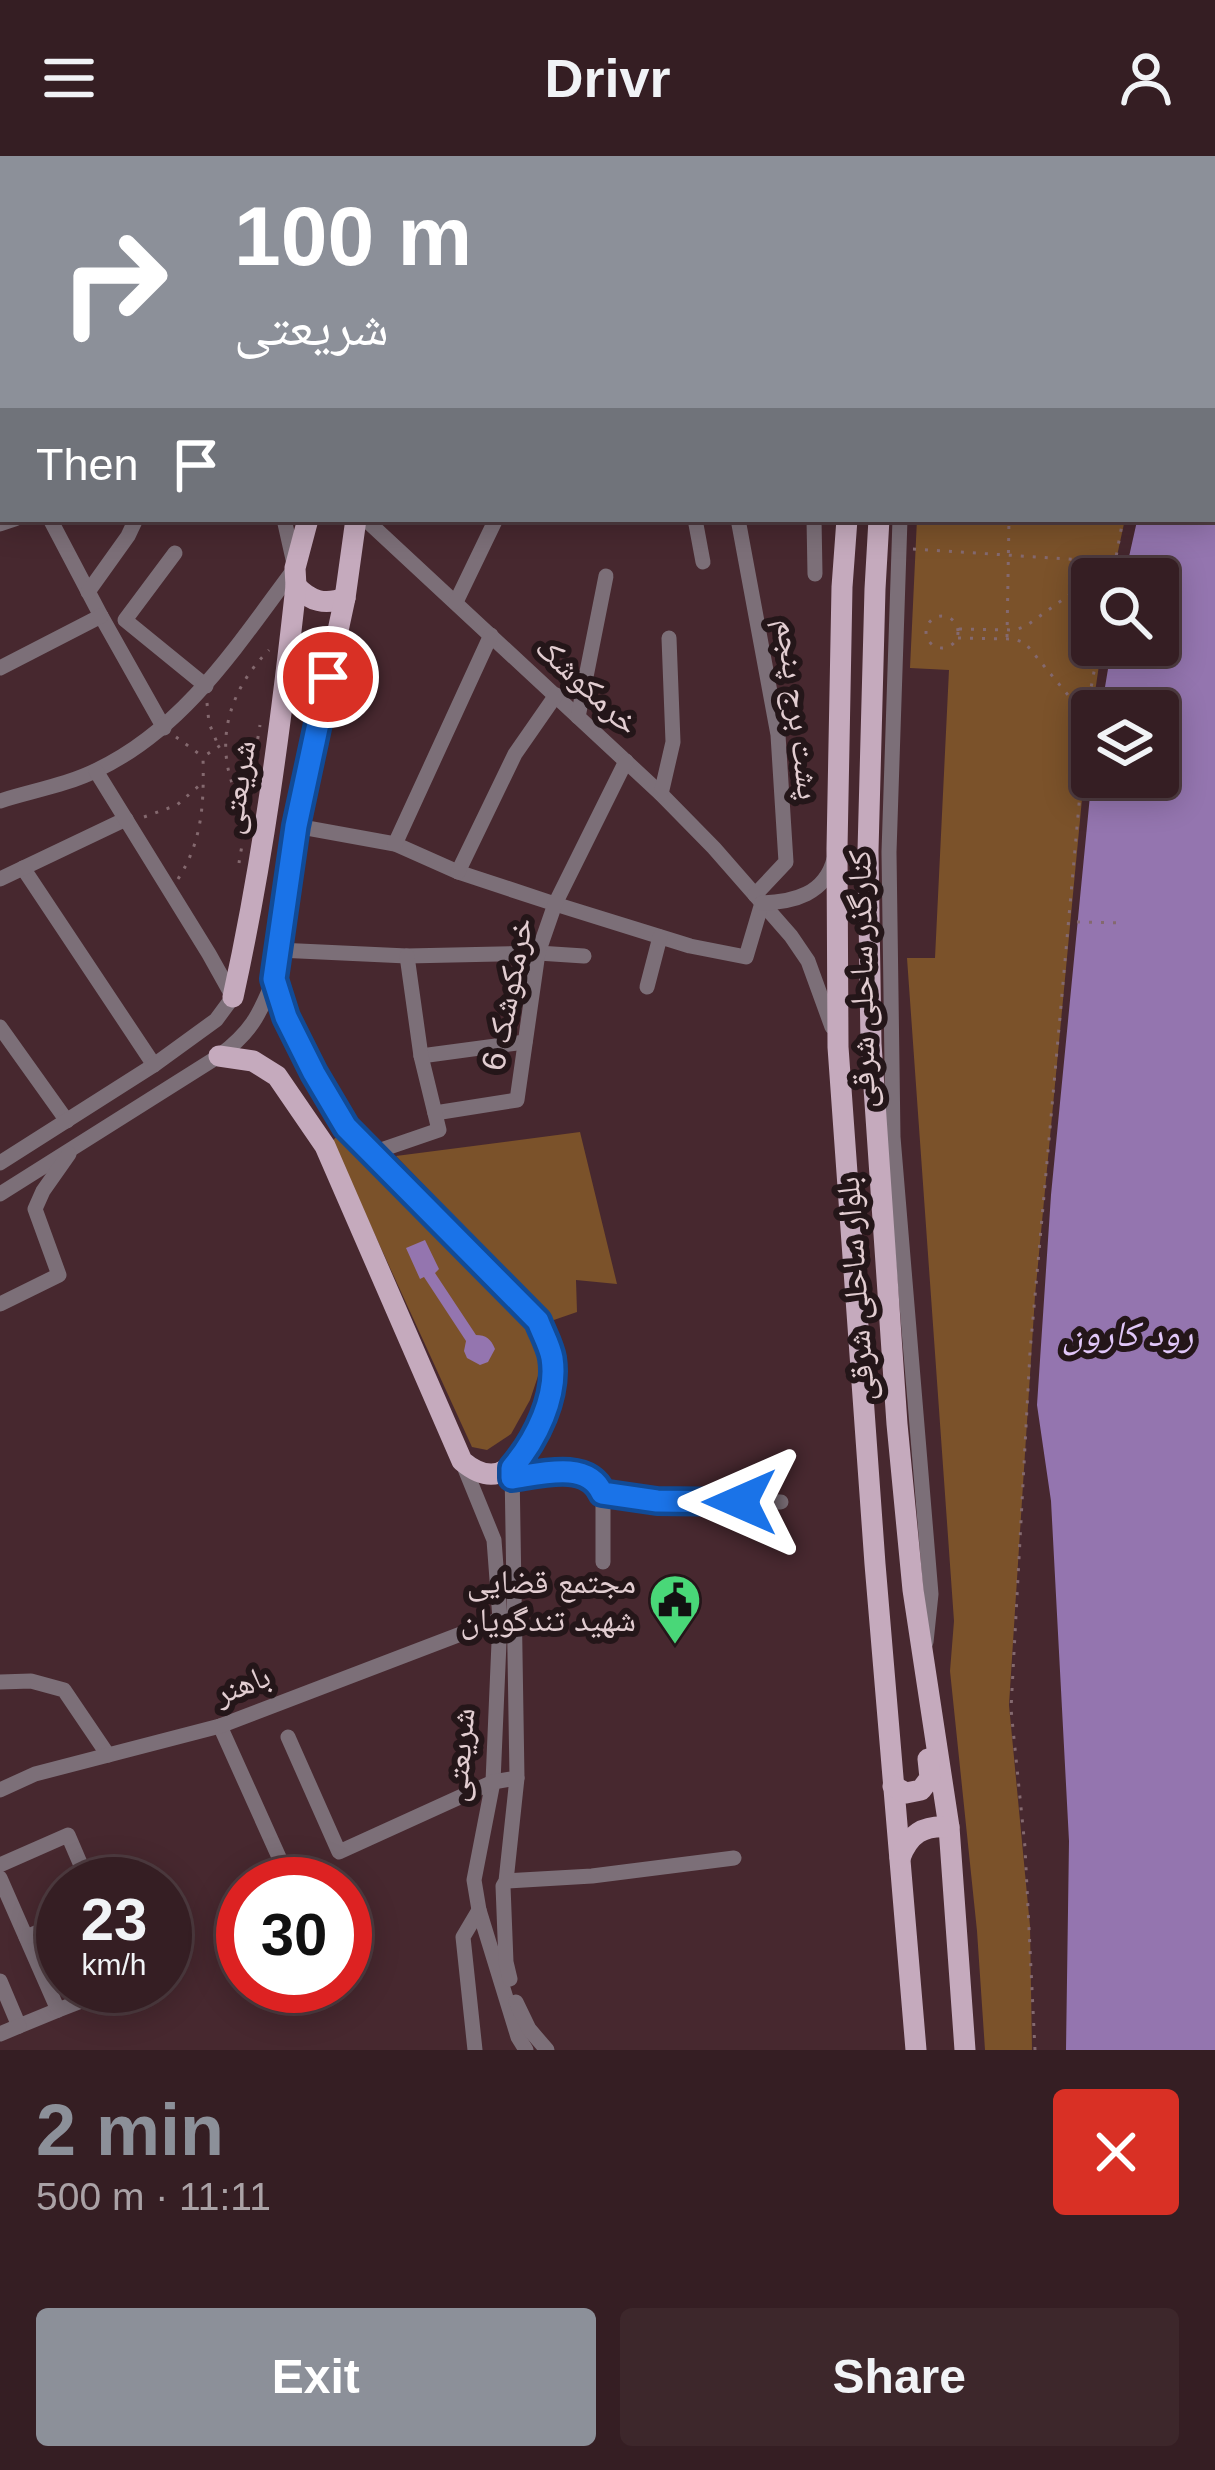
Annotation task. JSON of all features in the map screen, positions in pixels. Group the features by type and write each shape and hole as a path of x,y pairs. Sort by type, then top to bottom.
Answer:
{"main road":[{"name":"شریعتی","path":"232,997 278,751 296,577 307,522"},
{"name":"شریعتی","path":"359,522 296,826 274,979 286,1017 346,1127 538,1321 552,1358 551,1397 512,1473"},
{"name":"بلوار ساحلی شرقی","path":"847,522 837,849 838,1047 916,2050"},
{"name":"بلوار ساحلی شرقی","path":"879,522 868,850 871,1044 897,1424 913,1590 949,1827 964,2050"},
{"path":"296,577 306,596 318,602 345,598"},
{"name":"شریعتی","path":"219,1056 254,1060 277,1076 325,1145 462,1461"},
{"path":"462,1461 486,1474 512,1473"},
{"path":"893,1786 914,1793 930,1778 922,1709 925,1663"},
{"path":"900,1858 917,1831 949,1827"}],"street":[{"path":"52,522 164,728"},
{"path":"88,592 135,522"},
{"path":"0,801 96,771 164,728 206,686 296,577 285,522"},
{"name":"خرمکوشک","path":"363,522 556,695 714,848 808,961 838,1047"},
{"path":"456,602 495,522"},
{"path":"696,522 703,562"},
{"name":"پشت برج پنجم","path":"660,937 746,957 759,899 786,862 778,735 740,522"},
{"path":"814,522 815,574"},
{"name":"کنارگذر ساحلی شرقی","path":"900,522 889,852 893,1137 931,1594 925,1663"},
{"path":"0,668 104,623 125,620 175,554"},
{"path":"578,717 606,576"},
{"path":"125,620 206,686"},
{"path":"394,844 491,635"},
{"path":"661,794 673,742 669,638"},
{"path":"458,872 515,754 556,695"},
{"name":"خرمکوشک 6","path":"435,1114 517,1100 538,953 555,904 626,761"},
{"path":"0,1163 154,1065 216,1020 232,997 96,771"},
{"path":"0,879 126,819"},
{"path":"296,826 394,844 458,872 660,937 646,987"},
{"path":"759,899 800,898 818,887 831,870 837,849"},
{"path":"22,868 154,1065"},
{"path":"209,954 234,960 244,944"},
{"path":"278,950 584,956"},
{"path":"868,954 892,956"},
{"path":"372,1153 439,1130 421,1057 407,956"},
{"path":"0,1194 243,1038 274,979"},
{"path":"0,1027 67,1121"},
{"path":"421,1057 525,1042"},
{"path":"0,1304 59,1275 35,1209 76,1144"},
{"name":"شریعتی","path":"462,1461 494,1540 500,1619 494,1782 474,1875 479,1910 529,2030 547,2050"},
{"path":"512,1473 580,1474 598,1484 603,1562"},
{"name":"شریعتی","path":"512,1473 517,1778 501,1963 518,2036 526,2050"},
{"path":"602,1493 657,1501 781,1502"},
{"name":"باهنر","path":"0,1790 35,1774 220,1726 500,1619"},
{"path":"0,1682 31,1681 64,1690 108,1755"},
{"path":"220,1726 279,1857"},
{"path":"288,1737 338,1852 494,1782 517,1778"},
{"path":"0,1865 68,1835 77,1857"},
{"path":"477,1886 487,1892 505,1880 592,1876 734,1858"},
{"path":"478,1865 496,1862 505,1880"},
{"path":"0,1879 36,1960"},
{"path":"475,2050 463,1937 479,1910"},
{"path":"26,1937 36,1933"},
{"path":"0,1981 20,2026"},
{"path":"0,2034 51,2013"}],"path":[{"path":"1007,639 1009,522"},
{"path":"1116,558 1122,522"},
{"path":"898,548 1071,559"},
{"path":"958,629 1026,626 1071,594"},
{"path":"936,616 954,620 958,638 952,645 934,647 926,632 928,622 936,616"},
{"path":"958,638 1024,643 1071,699"},
{"path":"245,812 232,783 226,742 235,694 272,647 268,670"},
{"path":"206,686 208,723 219,746"},
{"path":"237,876 261,718"},
{"path":"164,728 203,757"},
{"path":"203,757 226,742"},
{"path":"170,891 182,874 202,822 203,757"},
{"path":"126,819 177,805 204,782"},
{"path":"1035,2050 1025,1847 1011,1708 1030,1352 1080,798"},
{"path":"1077,922 1123,923"}],"shaded area":[{"path":"917,522 1124,522 1117,558 1071,558 1071,666 1099,666 1095,690 1071,690 1071,798 1082,798 1035,1296 1009,1705 1030,1926 1032,2050 985,2050 950,1671 954,1621 907,958 935,958 949,670 910,668"},
{"path":"342,1132 530,1323 544,1358 530,1400 511,1434 487,1450 472,1447 332,1141"},
{"path":"580,1132 617,1284 576,1280 577,1312 548,1322 538,1304 396,1156"}],"water":[{"name":"رود کارون","path":"1137,522 1215,522 1215,2050 1066,2050 1069,1841 1051,1501 1037,1405 1051,1195 1090,798 1179,798 1179,690 1104,690 1108,666 1179,666 1179,558 1129,558"},
{"path":"425,1240 439,1269 435,1273 476,1335 490,1340 495,1349 488,1362 480,1365 467,1358 466,1341 424,1277 420,1279 406,1248"}],"place":[{"name":"مجتمع قضایی شهید تندگویان","path":"675,1646"}],"route":[{"path":"328,677 296,826 274,979 286,1017 346,1127 538,1321 552,1358 551,1397 512,1468 512,1478 580,1474 598,1484 602,1493 657,1501 740,1502"}]}
